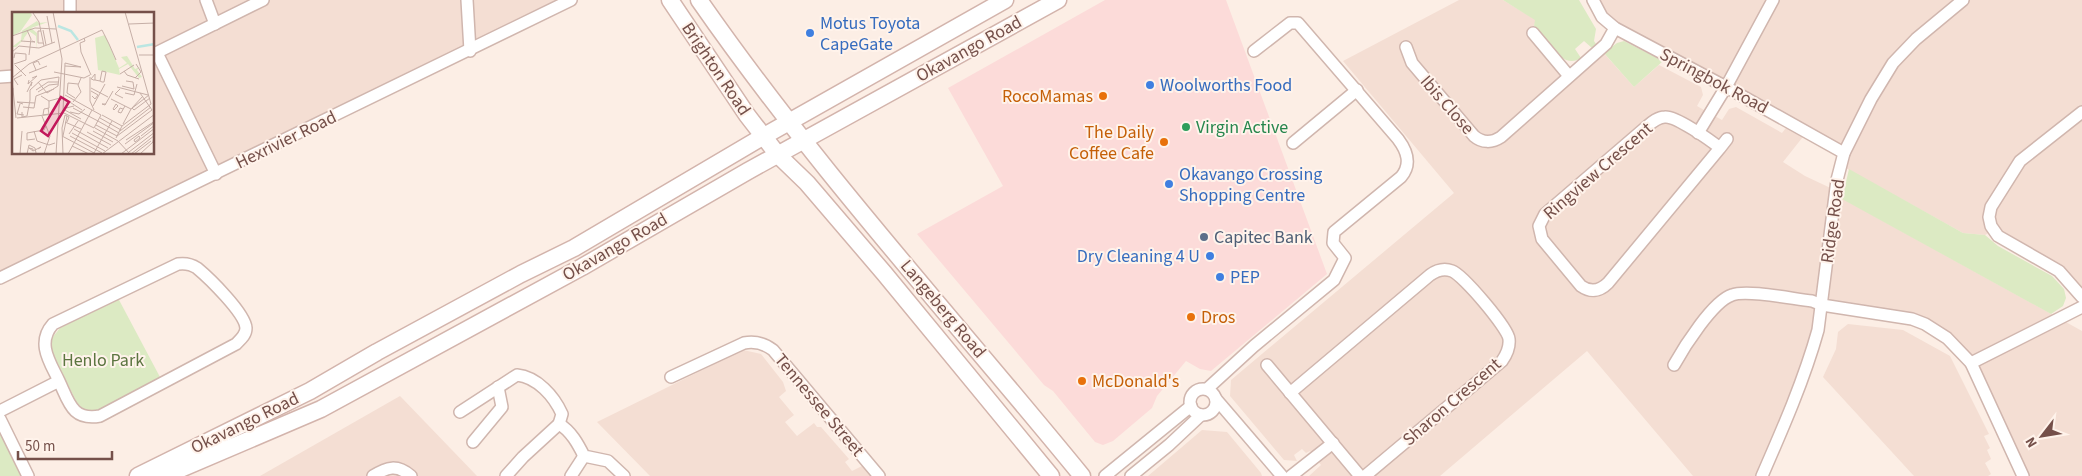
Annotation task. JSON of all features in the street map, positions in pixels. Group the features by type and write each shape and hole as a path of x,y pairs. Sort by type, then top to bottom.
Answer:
{"main road":[{"name":"Brighton Road","path":"670,0 778,155"},
{"name":"Brighton Road","path":"699,0 739,57 804,142"},
{"name":"Okavango Road","path":"138,476 310,391 513,278 574,248 764,136 1005,0"},
{"name":"Okavango Road","path":"164,476 321,409 582,267 778,155 1058,0"},
{"name":"Langeberg Road","path":"804,142 1082,476"},
{"name":"Langeberg Road","path":"778,155 807,183 1051,476"}],"street":[{"path":"206,0 215,24"},
{"path":"216,174 155,54 263,0"},
{"path":"467,0 470,51"},
{"name":"Hexrivier Road","path":"0,278 470,51 571,0"},
{"name":"Springbok Road","path":"1593,0 1602,17 1615,28 1844,153"},
{"path":"1698,132 1726,87 1774,0"},
{"name":"Ridge Road","path":"1762,476 1790,412 1812,353 1822,305 1837,180 1844,153 1871,99 1893,63 1916,39 1963,0"},
{"path":"1212,394 1220,378 1254,346 1334,280 1345,258 1333,243 1334,232 1404,174 1408,159 1405,149 1357,90 1298,23 1290,23 1254,51"},
{"name":"Ibis Close","path":"1406,47 1412,63 1474,136 1484,142 1492,142 1501,137 1606,44 1615,28"},
{"path":"1533,33 1569,76"},
{"path":"1293,143 1357,90"},
{"path":"2082,112 2020,161 1991,207 1989,217 1991,226 1998,236 2059,271 2082,297"},
{"name":"Ringview Crescent","path":"1664,117 1671,117 1698,132 1723,143 1605,286 1594,291 1581,286 1542,239 1538,229 1542,218 1655,121 1664,117"},
{"path":"178,264 189,264 196,268 240,313 245,322 246,330 243,338 236,344 100,416 85,417 77,414 59,381 45,353 44,343 48,329 53,324 178,264"},
{"name":"Sharon Crescent","path":"1290,393 1430,275 1445,270 1460,275 1508,332 1509,346 1507,354 1502,361 1365,476"},
{"path":"1674,365 1686,343 1711,312 1724,298 1732,295 1748,294 1812,301 1822,305 1900,316 1924,324 1947,338 1971,363 2023,476"},
{"path":"1971,363 2082,307"},
{"name":"Tennessee Street","path":"672,377 744,343 755,342 767,346 773,350 879,476"},
{"path":"1267,365 1360,476"},
{"path":"460,412 517,374 530,377 552,396 562,414 559,424 523,457 506,476"},
{"path":"0,411 59,381"},
{"path":"473,442 502,408 498,387"},
{"path":"1201,415 1194,412 1190,406 1190,398 1194,392 1200,389 1212,394 1282,476"},
{"path":"1212,394 1216,403 1213,411"},
{"path":"1105,476 1190,406"},
{"path":"1131,476 1169,445 1201,415 1213,411 1235,422"},
{"path":"0,419 28,476"},
{"path":"559,424 579,444 584,456"},
{"path":"1291,476 1333,443"},
{"path":"571,476 584,456"},
{"path":"584,456 608,461 624,476"},
{"path":"373,476 391,467 402,470 411,476"}],"shaded area":[{"path":"0,0 569,0 0,278"},
{"name":"Okavango Crossing Shopping Centre","path":"1105,0 1226,0 1327,274 1211,371 1200,369 1186,361 1157,396 1152,408 1113,441 1103,445 1095,442 1053,391 1044,385 917,234 1003,186 948,88"},
{"path":"1459,0 1503,0 1536,20 1532,31 1570,76 1601,50 1634,87 1659,65 1701,87 1703,95 1697,106 1722,120 1729,109 1736,107 1782,133 1789,124 1613,27 1592,0 2082,0 2082,298 2058,272 1992,231 1985,235 1963,233 1842,166 1845,154 1806,133 1783,162 1805,176 1837,191 1836,195 2082,331 2082,476 2023,476 1971,363 1925,325 1823,305 1763,476 1693,476 1587,351 1440,476 1309,476 1321,465 1310,451 1306,453 1302,449 1294,455 1297,461 1284,460 1230,396 1231,380 1454,193 1343,61"},
{"path":"1848,324 1903,330 1950,356 1989,434 1984,436 1990,448 1987,450 1991,459 1985,463 1991,474 1988,476 1914,476 1823,377 1836,349 1838,332"},
{"path":"743,350 761,354 783,382 786,391 779,397 794,415 785,422 797,436 814,423 817,427 821,427 849,459 845,462 852,471 868,463 879,476 650,476 597,422"},
{"path":"400,396 477,476 260,476"},
{"path":"1202,430 1227,432 1262,476 1148,476"}],"green space":[{"path":"1503,0 1579,0 1596,29 1594,41 1596,44 1592,48 1584,41 1575,49 1581,58 1574,61 1560,57 1534,26 1535,20"},
{"path":"1624,41 1663,61 1634,87 1604,53 1617,43"},
{"path":"1849,169 1963,233 1985,235 1998,246 2052,276 2064,289 2066,298 2063,306 2051,314 1842,199"},
{"name":"Henlo Park","path":"118,298 161,379 100,411 87,412 77,403 52,352 52,338 60,328"},
{"path":"0,429 23,476 0,476"}],"place":[{"name":"Motus Toyota CapeGate","path":"810,33"},
{"name":"Woolworths Food","path":"1150,85"},
{"name":"RocoMamas","path":"1103,96"},
{"name":"Virgin Active","path":"1186,127"},
{"name":"The Daily Coffee Cafe","path":"1164,142"},
{"name":"Okavango Crossing Shopping Centre","path":"1169,184"},
{"name":"Capitec Bank","path":"1204,237"},
{"name":"Dry Cleaning 4 U","path":"1210,256"},
{"name":"PEP","path":"1220,277"},
{"name":"Dros","path":"1191,317"},
{"name":"McDonald's","path":"1082,381"}]}
